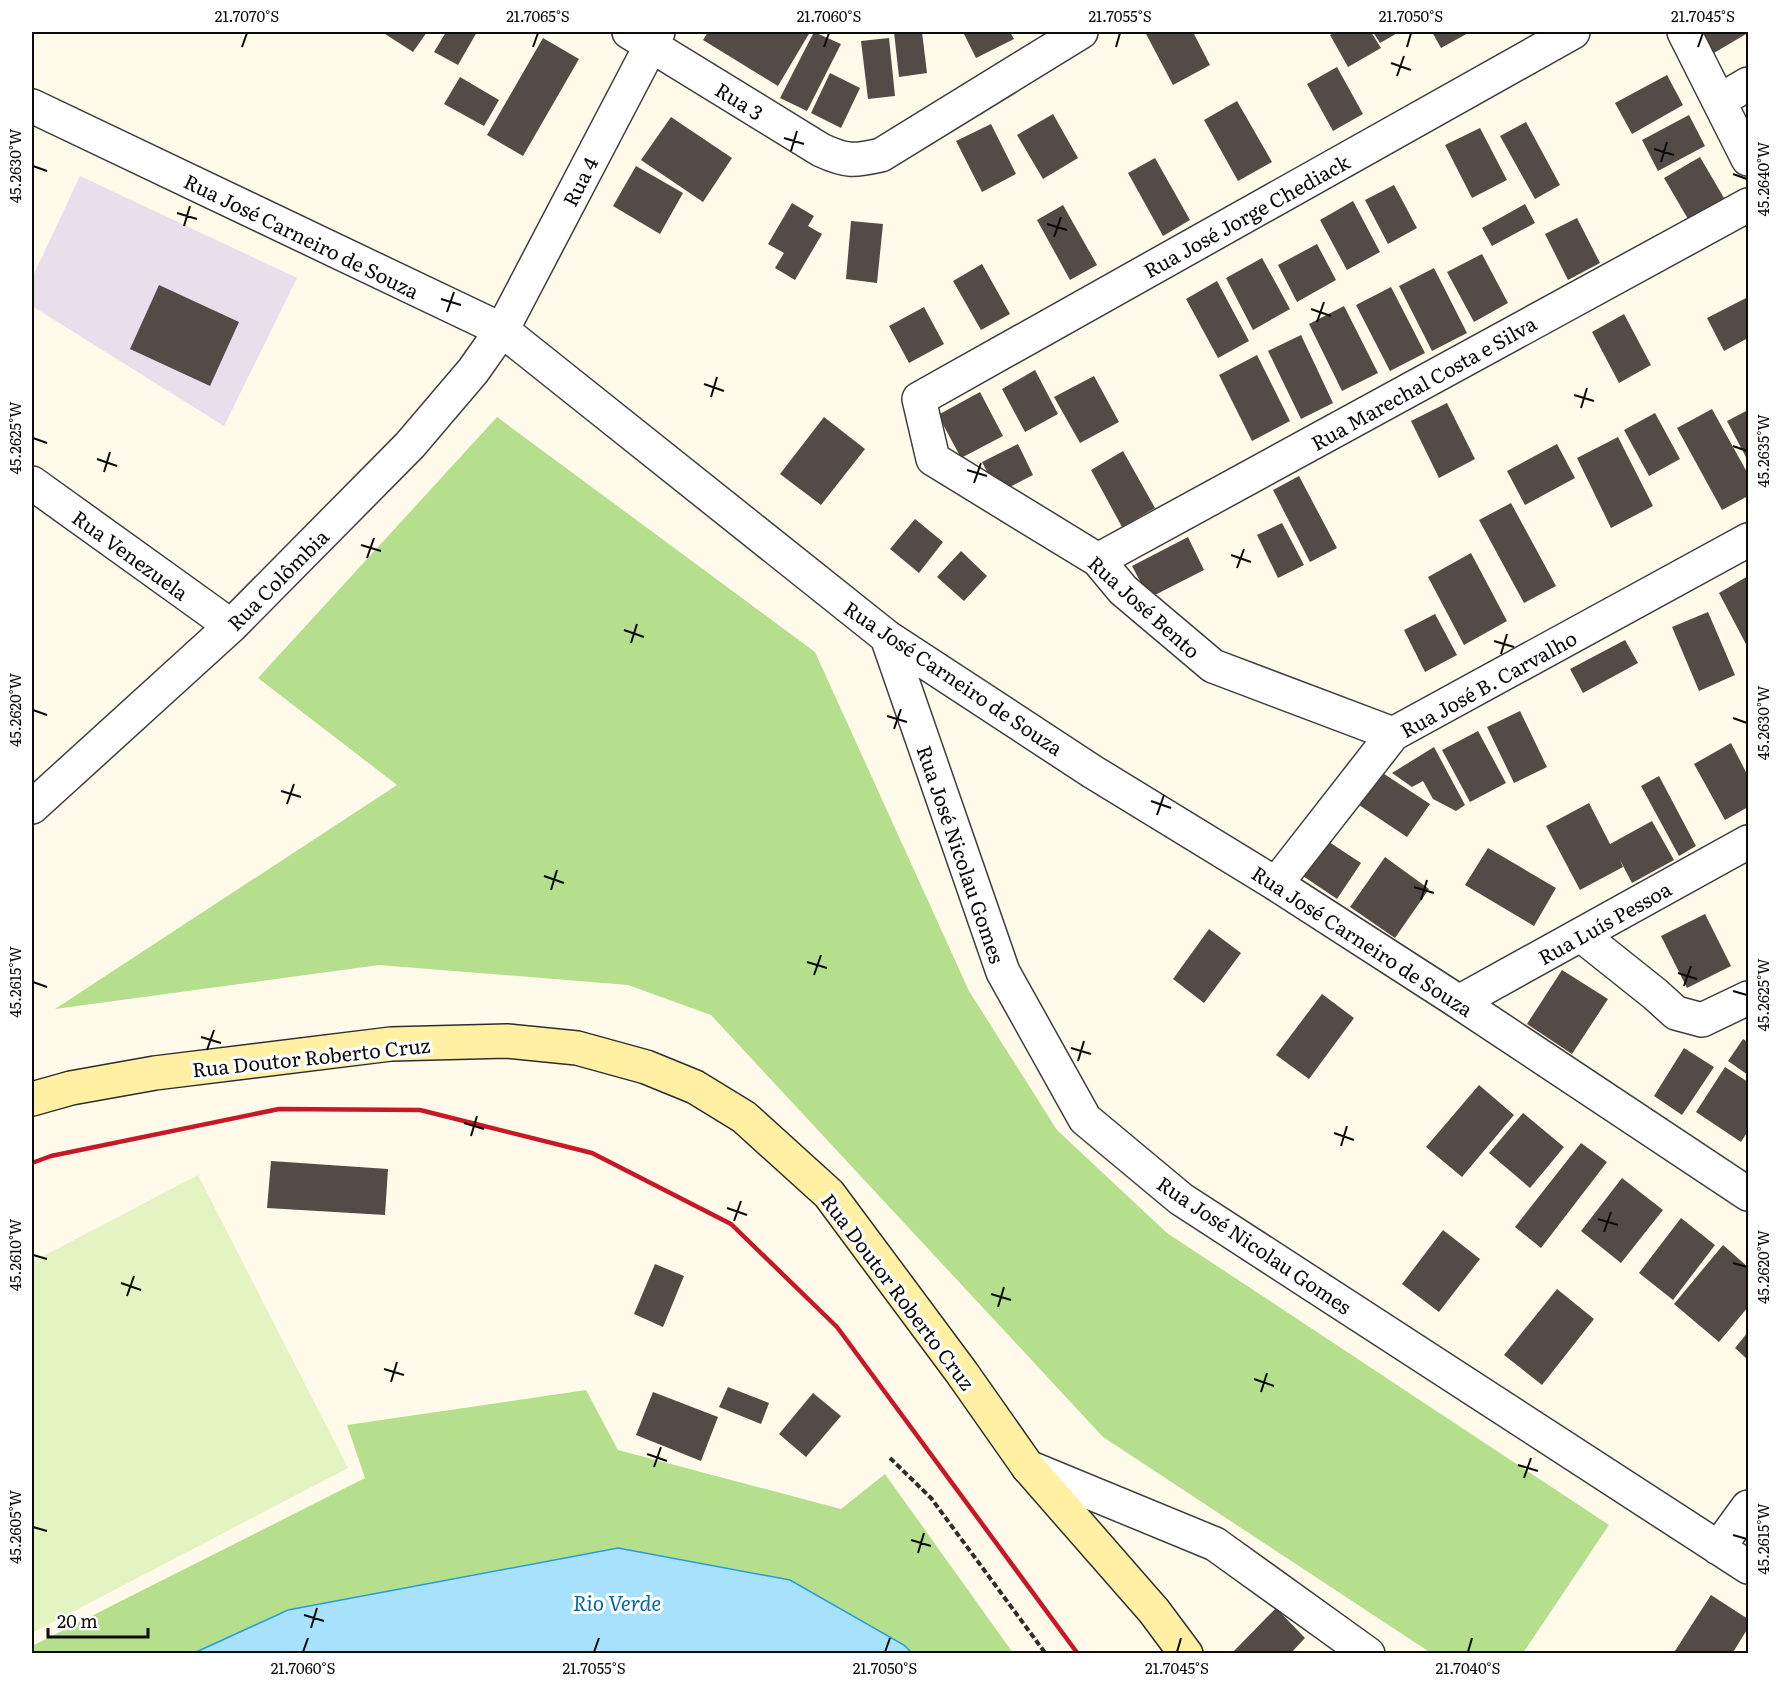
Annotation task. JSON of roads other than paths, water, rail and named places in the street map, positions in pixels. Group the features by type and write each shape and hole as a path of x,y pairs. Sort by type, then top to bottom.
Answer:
{"main road":[{"name":"Rua Doutor Roberto Cruz","path":"32,1099 71,1088 154,1073 391,1044 507,1041 577,1048 646,1067 695,1087 744,1117 829,1194 962,1373 1028,1467 1154,1611 1186,1653"}],"street":[{"name":"Rua 3","path":"646,35 821,150 836,157 855,161 881,155 1081,32"},
{"name":"Rua José Jorge Chediack","path":"919,399 1573,32"},
{"path":"1684,32 1749,159"},
{"name":"Rua 4","path":"502,330 646,35"},
{"path":"1719,101 1749,84"},
{"name":"Rua José Carneiro de Souza","path":"32,106 502,330 887,637 1093,772 1276,884 1459,1002 1749,1194"},
{"name":"Rua Marechal Costa e Silva","path":"1098,560 1749,205"},
{"name":"Rua Colômbia","path":"32,807 231,626 410,446 473,371 502,330"},
{"name":"Rua José Bento","path":"919,399 933,459 1098,560 1123,590 1213,666 1393,734"},
{"name":"Rua Venezuela","path":"32,483 231,626"},
{"name":"Rua José B. Carvalho","path":"1276,884 1393,734 1749,540"},
{"name":"Rua José Nicolau Gomes","path":"887,637 1003,972 1086,1119 1181,1199 1749,1567"},
{"name":"Rua Luís Pessoa","path":"1459,1002 1749,842"},
{"path":"1581,935 1676,1013 1702,1020 1749,998"},
{"path":"1028,1467 1215,1544 1368,1653"},
{"path":"1718,1548 1749,1507"}],"water":[{"name":"Rio Verde","path":"618,1548 790,1580 904,1645 912,1653 194,1653 288,1610"}],"railway":[{"path":"32,1163 51,1156 279,1109 420,1110 592,1153 731,1224 837,1327 1078,1654"}]}
